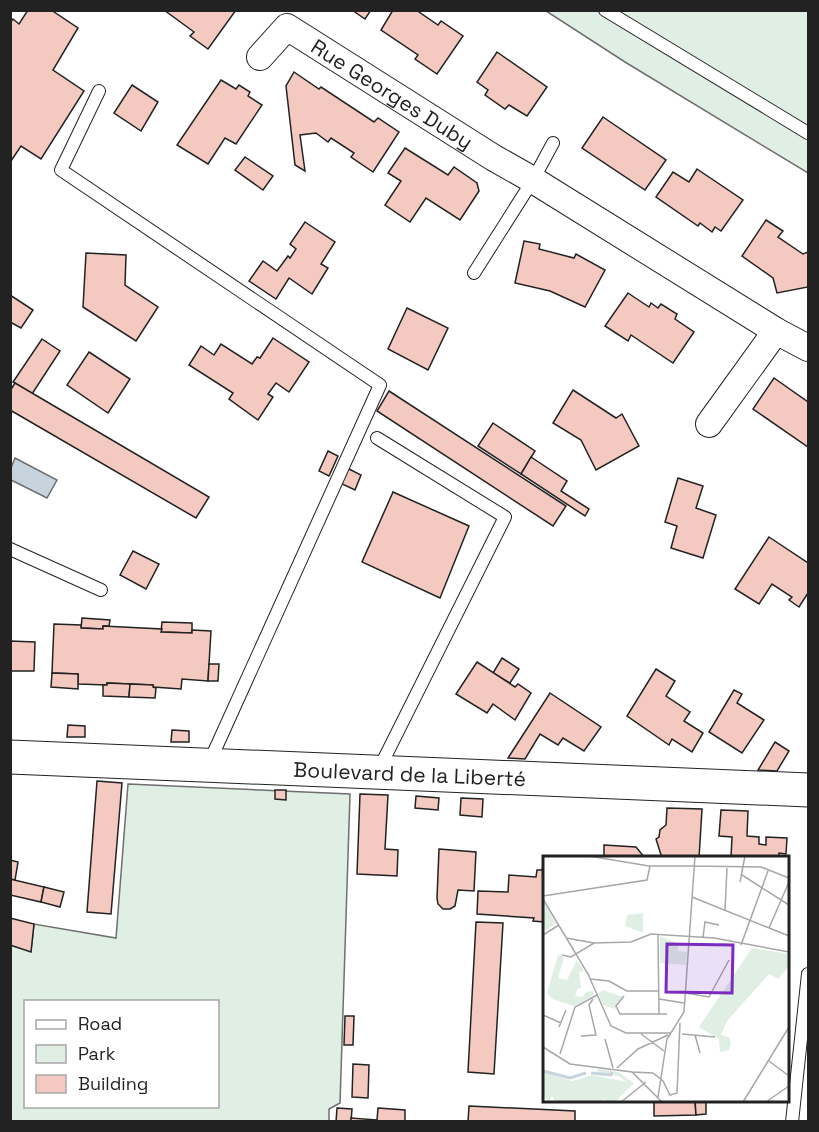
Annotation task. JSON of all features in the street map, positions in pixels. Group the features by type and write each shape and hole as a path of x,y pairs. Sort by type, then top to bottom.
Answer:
{"main road":[{"name":"Boulevard de la Liberté","path":"10,756 808,790"}],"street":[{"name":"Rue Georges Duby","path":"260,57 287,27 494,158 808,348"},
{"path":"709,424 776,330"}],"lane":[{"path":"605,10 808,133"},
{"path":"99,91 61,170 380,385 214,752 202,765"},
{"path":"474,273 533,180 553,143"},
{"path":"377,438 505,516 377,772"},
{"path":"10,549 101,590"},
{"path":"792,1122 808,974"}],"green space":[{"path":"546,11 808,11 808,173 625,62"},
{"path":"128,784 350,794 340,1103 329,1109 329,1121 11,1121 10,945 31,951 34,924 116,938"}],"shaded area":[{"path":"15,458 57,480 47,498 11,480 11,468"}],"building":[{"path":"28,10 51,10 78,28 53,70 84,91 41,159 21,146 11,161 10,23 13,19 19,24"},
{"path":"164,10 236,10 208,49 190,36 194,32"},
{"path":"352,10 371,10 365,19"},
{"path":"393,10 416,10 438,25 441,21 463,36 437,74 415,59 418,55 381,30"},
{"path":"497,52 547,87 527,116 509,105 505,109 485,95 488,90 477,82"},
{"path":"294,72 374,122 378,118 399,132 373,172 351,157 354,153 331,138 328,142 316,133 300,135 305,171 295,165 286,86"},
{"path":"221,80 236,89 239,85 250,92 248,96 262,105 236,144 225,138 208,164 177,145"},
{"path":"132,85 158,102 141,131 114,113"},
{"path":"603,117 666,160 645,190 582,148"},
{"path":"405,148 448,175 454,167 477,183 479,191 460,220 426,198 410,222 385,205 401,181 388,173"},
{"path":"245,157 273,176 263,190 235,170"},
{"path":"697,169 743,200 721,231 715,227 712,232 700,223 698,226 656,197 673,172 689,182"},
{"path":"766,220 783,231 778,237 803,254 808,252 808,287 777,293 773,278 742,256"},
{"path":"305,222 335,242 321,264 328,268 312,294 289,278 276,299 249,281 263,261 277,271 288,256 290,258 296,249 290,244"},
{"path":"524,241 540,244 539,249 574,258 576,254 605,270 585,307 550,291 515,283"},
{"path":"86,253 126,255 125,285 158,307 136,341 83,307"},
{"path":"628,293 649,307 651,303 658,308 661,304 677,314 675,319 694,332 673,363 631,335 628,341 605,326"},
{"path":"10,295 33,310 21,328 10,322"},
{"path":"407,308 448,328 428,370 388,349"},
{"path":"273,338 309,362 289,392 276,383 268,394 273,397 258,420 229,399 233,393 189,365 201,346 214,355 221,344 252,364 257,357 260,358"},
{"path":"42,339 60,351 32,394 13,382"},
{"path":"89,352 130,379 108,413 67,385"},
{"path":"774,378 808,402 808,447 753,409"},
{"path":"15,383 209,497 196,518 10,410 10,391"},
{"path":"573,390 616,418 622,414 639,446 596,470 581,440 553,423"},
{"path":"389,391 566,506 553,526 377,411"},
{"path":"493,423 535,451 521,474 478,446"},
{"path":"328,451 338,456 329,476 319,471"},
{"path":"531,457 567,481 561,491 589,509 585,516 521,474"},
{"path":"347,468 361,475 355,490 340,483"},
{"path":"678,478 703,486 696,508 716,515 703,558 671,548 677,526 665,522"},
{"path":"393,492 469,526 440,598 362,562"},
{"path":"769,537 808,563 808,593 799,607 789,600 792,597 772,584 759,604 735,589"},
{"path":"133,551 159,564 146,589 120,575"},
{"path":"82,618 110,620 109,626 103,626 103,629 81,628"},
{"path":"162,622 192,623 192,633 161,632"},
{"path":"54,624 81,625 81,628 103,629 103,626 162,629 161,632 211,631 208,681 182,679 181,689 153,687 153,685 78,684 78,674 52,673"},
{"path":"10,641 35,642 34,671 10,671"},
{"path":"502,658 519,669 510,683 493,673"},
{"path":"477,662 515,687 518,684 531,693 515,720 493,704 487,713 456,694"},
{"path":"209,664 219,664 218,681 208,681"},
{"path":"656,669 675,681 666,696 690,712 684,721 703,733 692,752 672,739 669,745 627,716"},
{"path":"52,673 78,674 78,689 51,687"},
{"path":"107,683 130,684 129,697 103,696 103,685"},
{"path":"130,684 153,685 156,688 155,698 129,697"},
{"path":"734,690 742,694 737,703 764,720 742,753 709,732"},
{"path":"550,693 601,727 584,751 563,738 558,745 540,734 525,759 508,758"},
{"path":"68,725 85,726 85,737 67,737"},
{"path":"172,730 189,731 189,742 171,742"},
{"path":"775,742 789,751 777,771 758,770"},
{"path":"97,781 122,783 111,914 87,912"},
{"path":"275,790 286,790 286,800 275,799"},
{"path":"360,794 388,795 385,849 398,850 397,876 357,874"},
{"path":"416,796 439,798 438,810 415,808"},
{"path":"461,798 483,799 482,817 460,815"},
{"path":"667,808 702,809 699,856 661,856 656,839 659,837 660,830 666,825"},
{"path":"721,810 748,811 747,836 759,837 759,844 766,845 766,837 787,838 786,854 731,856 732,837 719,836"},
{"path":"604,845 636,847 643,856 604,856"},
{"path":"439,849 476,852 474,891 458,890 455,906 450,909 443,909 438,904"},
{"path":"10,860 18,862 15,880 10,879"},
{"path":"543,866 543,922 533,921 534,918 477,914 478,891 508,892 509,875 536,877 537,870 542,870"},
{"path":"10,879 44,887 41,902 10,895"},
{"path":"44,887 64,892 60,907 41,902"},
{"path":"10,918 34,924 31,952 10,945"},
{"path":"476,922 503,923 494,1074 468,1072"},
{"path":"345,1016 354,1016 353,1045 344,1045"},
{"path":"353,1064 369,1065 368,1098 352,1097"},
{"path":"654,1102 695,1102 696,1115 654,1116"},
{"path":"695,1102 706,1102 706,1114 696,1115"},
{"path":"469,1106 575,1111 575,1122 468,1122"},
{"path":"337,1108 352,1109 351,1122 336,1122"},
{"path":"378,1108 405,1110 405,1122 351,1122 351,1118 377,1120"}]}
